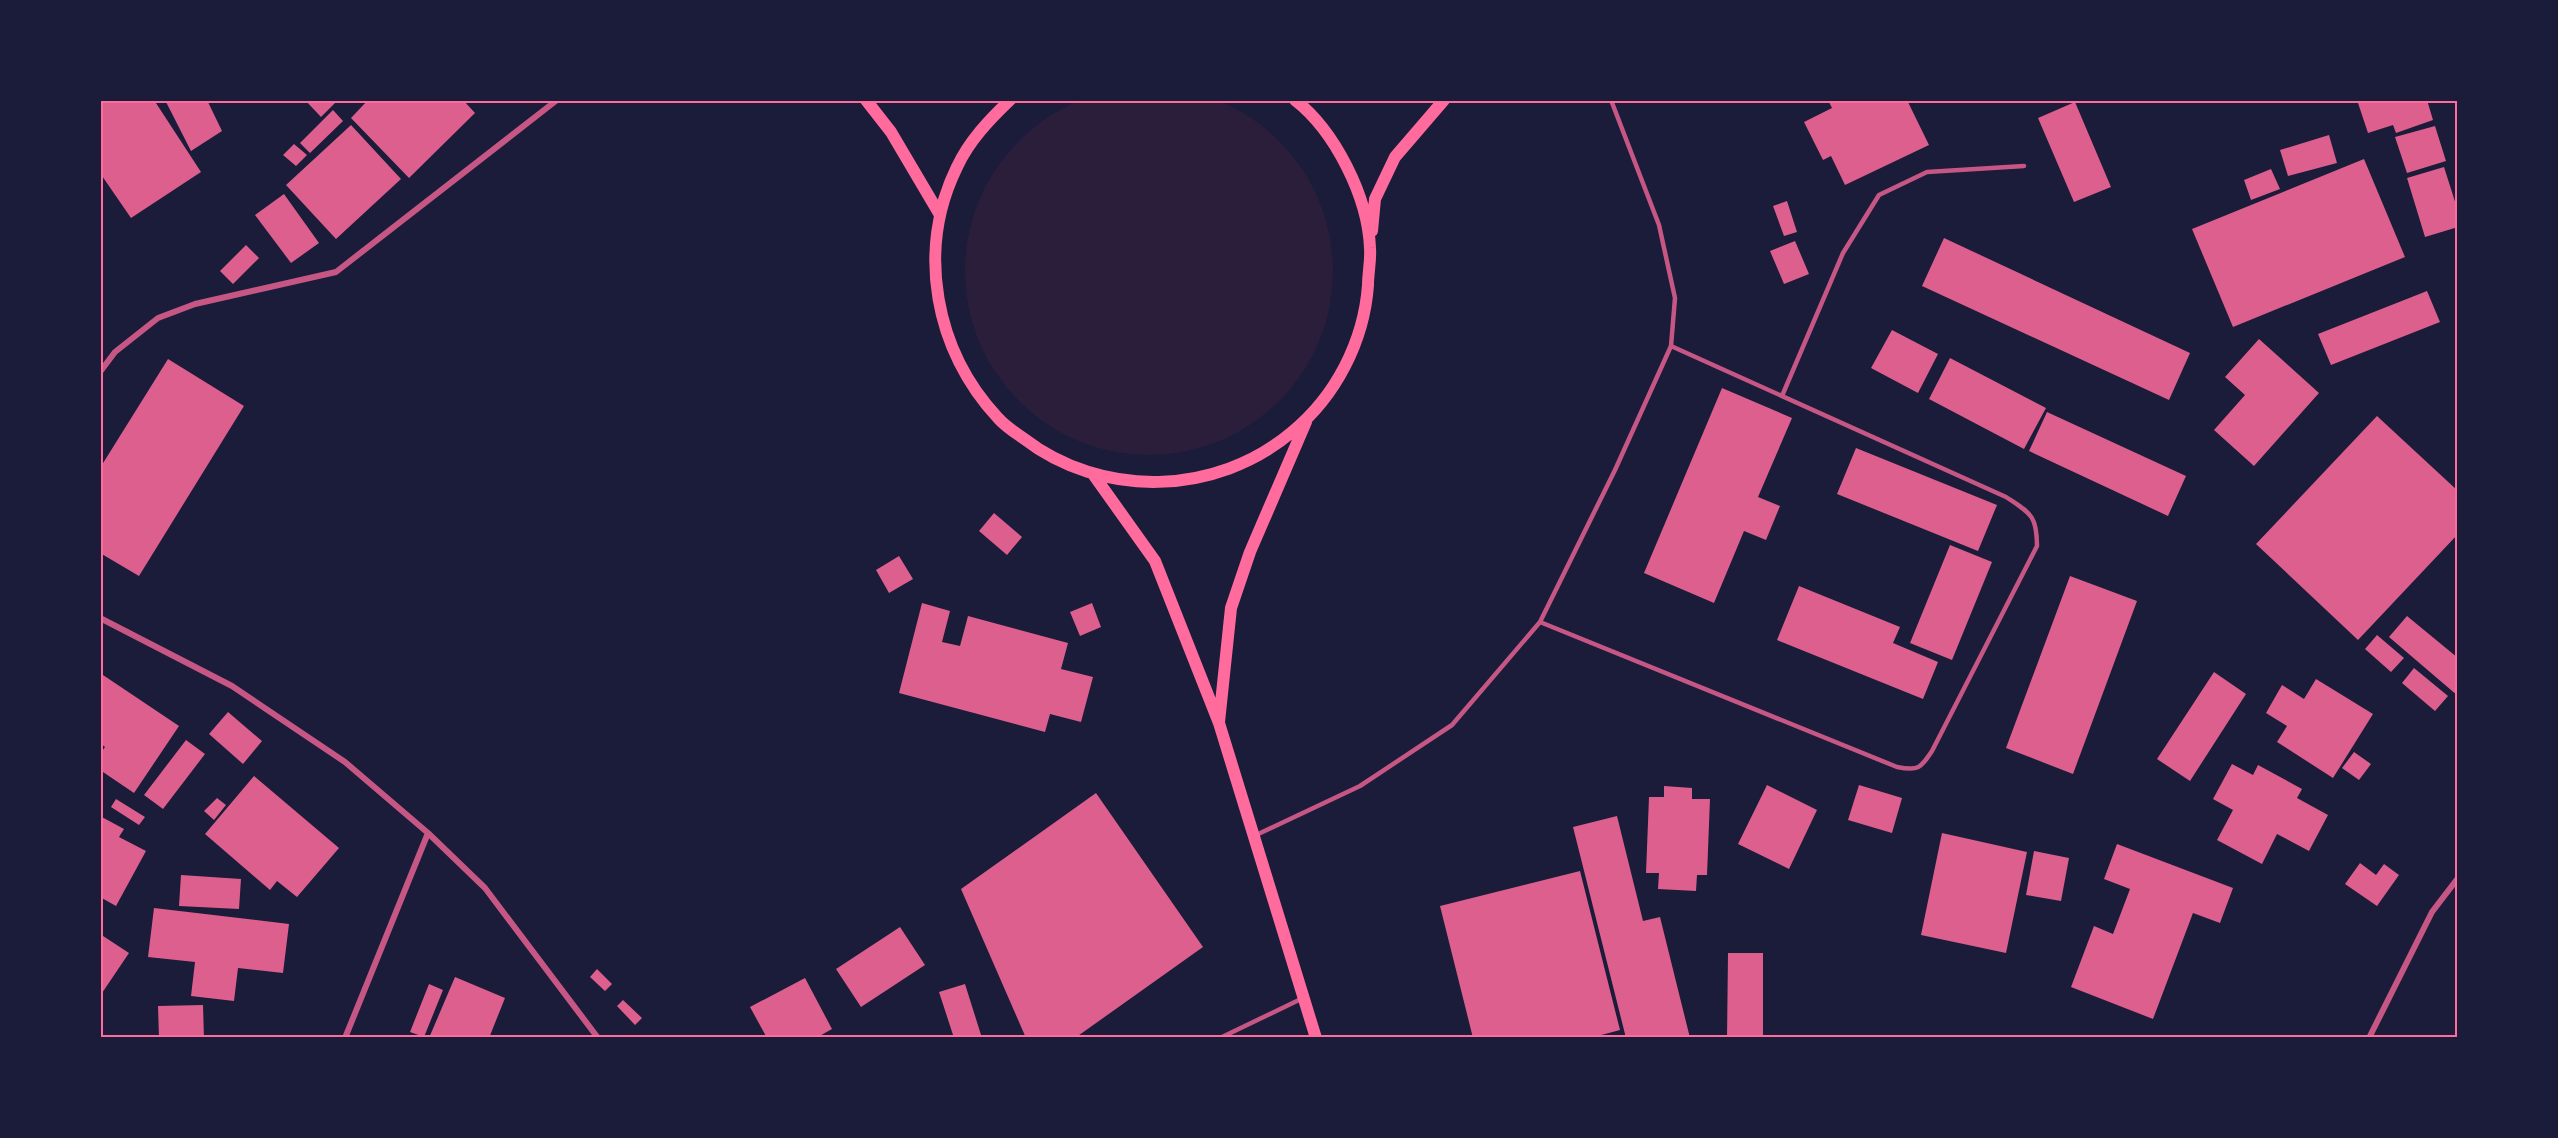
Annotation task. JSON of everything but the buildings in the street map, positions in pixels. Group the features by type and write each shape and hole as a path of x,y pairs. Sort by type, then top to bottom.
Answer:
{"main road":[{"path":"866,100 891,132 940,215"},
{"path":"1010,100 986,123 957,166 940,215 934,270 943,325 965,375 998,419 1042,453 1093,474 1131,482 1170,482 1207,477 1244,464 1278,445 1307,420 1345,370 1366,310 1375,199 1395,157 1444,100"},
{"path":"1295,100 1327,135 1349,170 1363,207 1370,247"},
{"path":"1219,723 1232,608 1250,552 1307,420"},
{"path":"1093,474 1155,561 1219,723 1316,1038"}],"street":[{"path":"100,372 115,352 158,318 195,304 336,272 557,100"},
{"path":"100,618 232,686 345,762 428,832 485,888 598,1038"},
{"path":"345,1038 428,832"},
{"path":"2370,1038 2432,912 2457,878"}],"lane":[{"path":"1254,836 1360,786 1452,725 1540,622 1615,470 1671,346 1675,298 1659,225 1611,100"},
{"path":"1782,396 1843,253 1880,195 1927,172 2024,166"},
{"path":"1540,622 1897,767 1914,770 1923,765 1932,751 2037,546 2037,525 2027,511 2006,497 1671,346"},
{"path":"1220,1038 1304,998"}],"shaded area":[{"path":"1149,87 1185,91 1219,101 1251,118 1279,141 1302,169 1319,201 1329,235 1333,271 1329,307 1319,341 1302,373 1279,401 1251,424 1219,441 1185,451 1149,455 1113,451 1079,441 1047,424 1019,401 996,373 979,341 969,307 965,271 969,235 979,201 996,169 1019,141 1047,118 1079,101 1113,91"}]}
